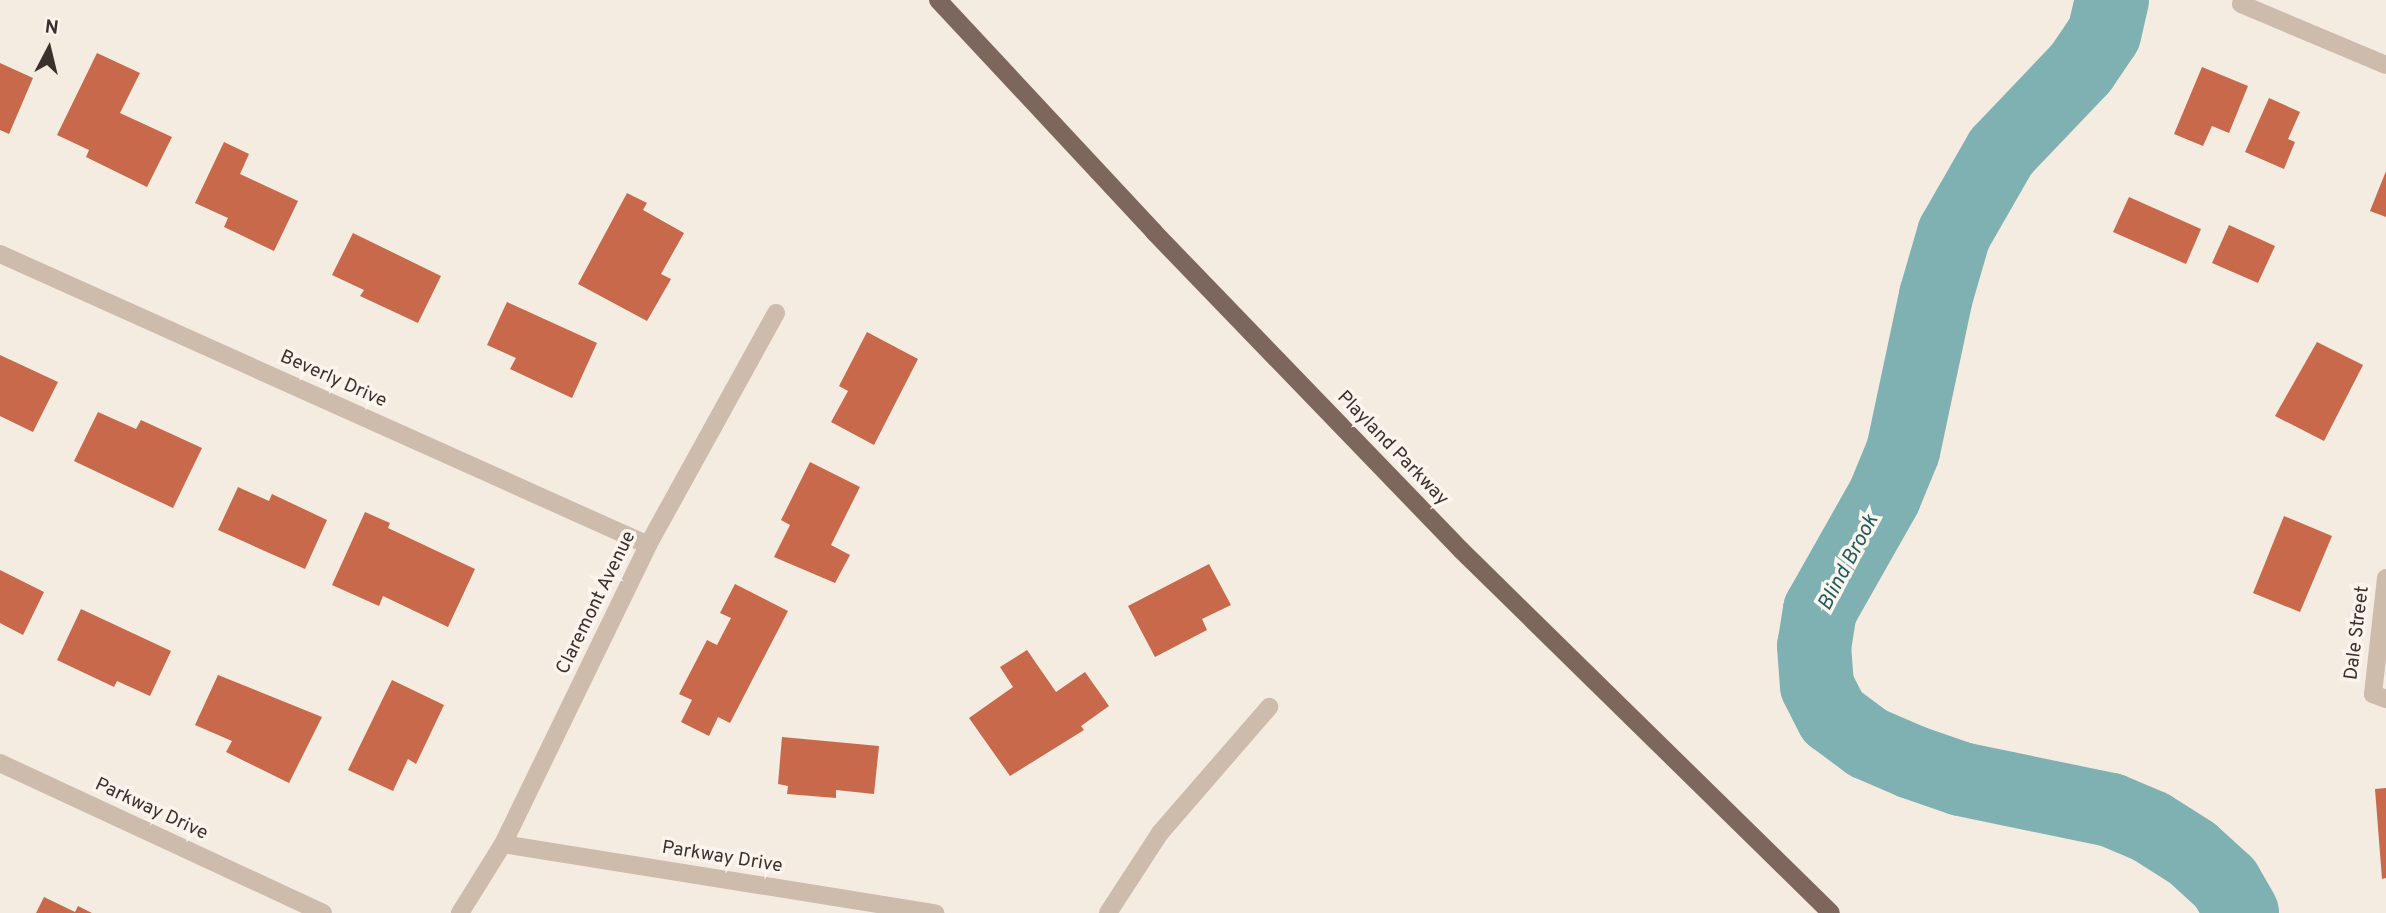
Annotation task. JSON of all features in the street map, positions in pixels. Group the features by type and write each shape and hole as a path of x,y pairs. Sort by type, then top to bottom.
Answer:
{"main road":[{"name":"Playland Parkway","path":"938,0 1154,232 1442,530 1832,913"}],"street":[{"path":"2241,4 2386,65"},
{"name":"Beverly Drive","path":"0,254 648,545"},
{"name":"Claremont Avenue","path":"460,913 503,844 648,545 776,313"},
{"name":"Dale Street","path":"2379,696 2386,578"},
{"path":"1108,913 1160,833 1269,707"},
{"name":"Parkway Drive","path":"0,763 323,913"},
{"name":"Parkway Drive","path":"503,844 936,913"}],"building":[{"path":"97,53 140,73 120,113 172,137 147,187 86,157 89,150 57,135"},
{"path":"0,63 33,78 9,134 0,130"},
{"path":"2202,67 2248,86 2229,133 2212,126 2203,146 2174,134"},
{"path":"2269,98 2300,112 2288,139 2295,142 2284,169 2245,152"},
{"path":"224,142 249,154 240,174 298,201 274,251 224,227 228,218 195,203"},
{"path":"2386,171 2386,217 2370,211"},
{"path":"627,193 647,203 643,210 684,233 661,274 671,279 647,321 578,284"},
{"path":"2129,197 2201,229 2186,264 2113,232"},
{"path":"2229,225 2275,246 2258,283 2212,263"},
{"path":"353,233 441,276 418,323 360,296 364,290 332,275"},
{"path":"507,302 597,343 572,398 510,369 516,358 487,345"},
{"path":"867,332 918,359 874,445 831,422 848,391 839,386"},
{"path":"2317,342 2363,365 2324,441 2275,416"},
{"path":"0,355 58,382 33,432 0,416"},
{"path":"98,412 136,429 141,420 202,448 173,508 74,461"},
{"path":"810,462 860,487 831,545 850,555 835,583 774,557 790,525 781,520"},
{"path":"238,487 269,501 272,494 327,520 305,569 218,530"},
{"path":"365,512 390,523 388,528 475,569 448,627 383,596 379,606 332,585"},
{"path":"2284,516 2332,536 2300,612 2253,593"},
{"path":"1209,564 1231,605 1202,619 1207,630 1155,657 1128,606"},
{"path":"0,570 44,592 23,635 0,623"},
{"path":"735,584 788,611 730,723 718,717 709,736 681,722 692,700 679,694 707,640 717,645 731,618 720,613"},
{"path":"81,609 171,651 150,696 117,681 114,687 57,660"},
{"path":"1027,650 1056,692 1085,672 1109,706 1081,726 1084,730 1010,776 969,718 1013,687 1000,667"},
{"path":"218,675 322,717 289,783 226,752 232,741 195,725"},
{"path":"392,680 444,705 416,764 408,759 393,791 348,770"},
{"path":"782,737 879,746 874,794 836,790 836,798 787,794 788,786 778,784"},
{"path":"2386,788 2386,878 2382,879 2375,789"},
{"path":"44,897 75,912 78,906 92,913 36,913"}],"waterway":[{"name":"Blind Brook","path":"2112,0 2104,34 2081,68 2001,152 1954,234 1936,296 1903,451 1884,497 1820,610 1814,646 1817,686 1833,717 1868,743 1912,762 1961,779 2111,810 2151,827 2192,853 2225,883 2242,913"}]}
